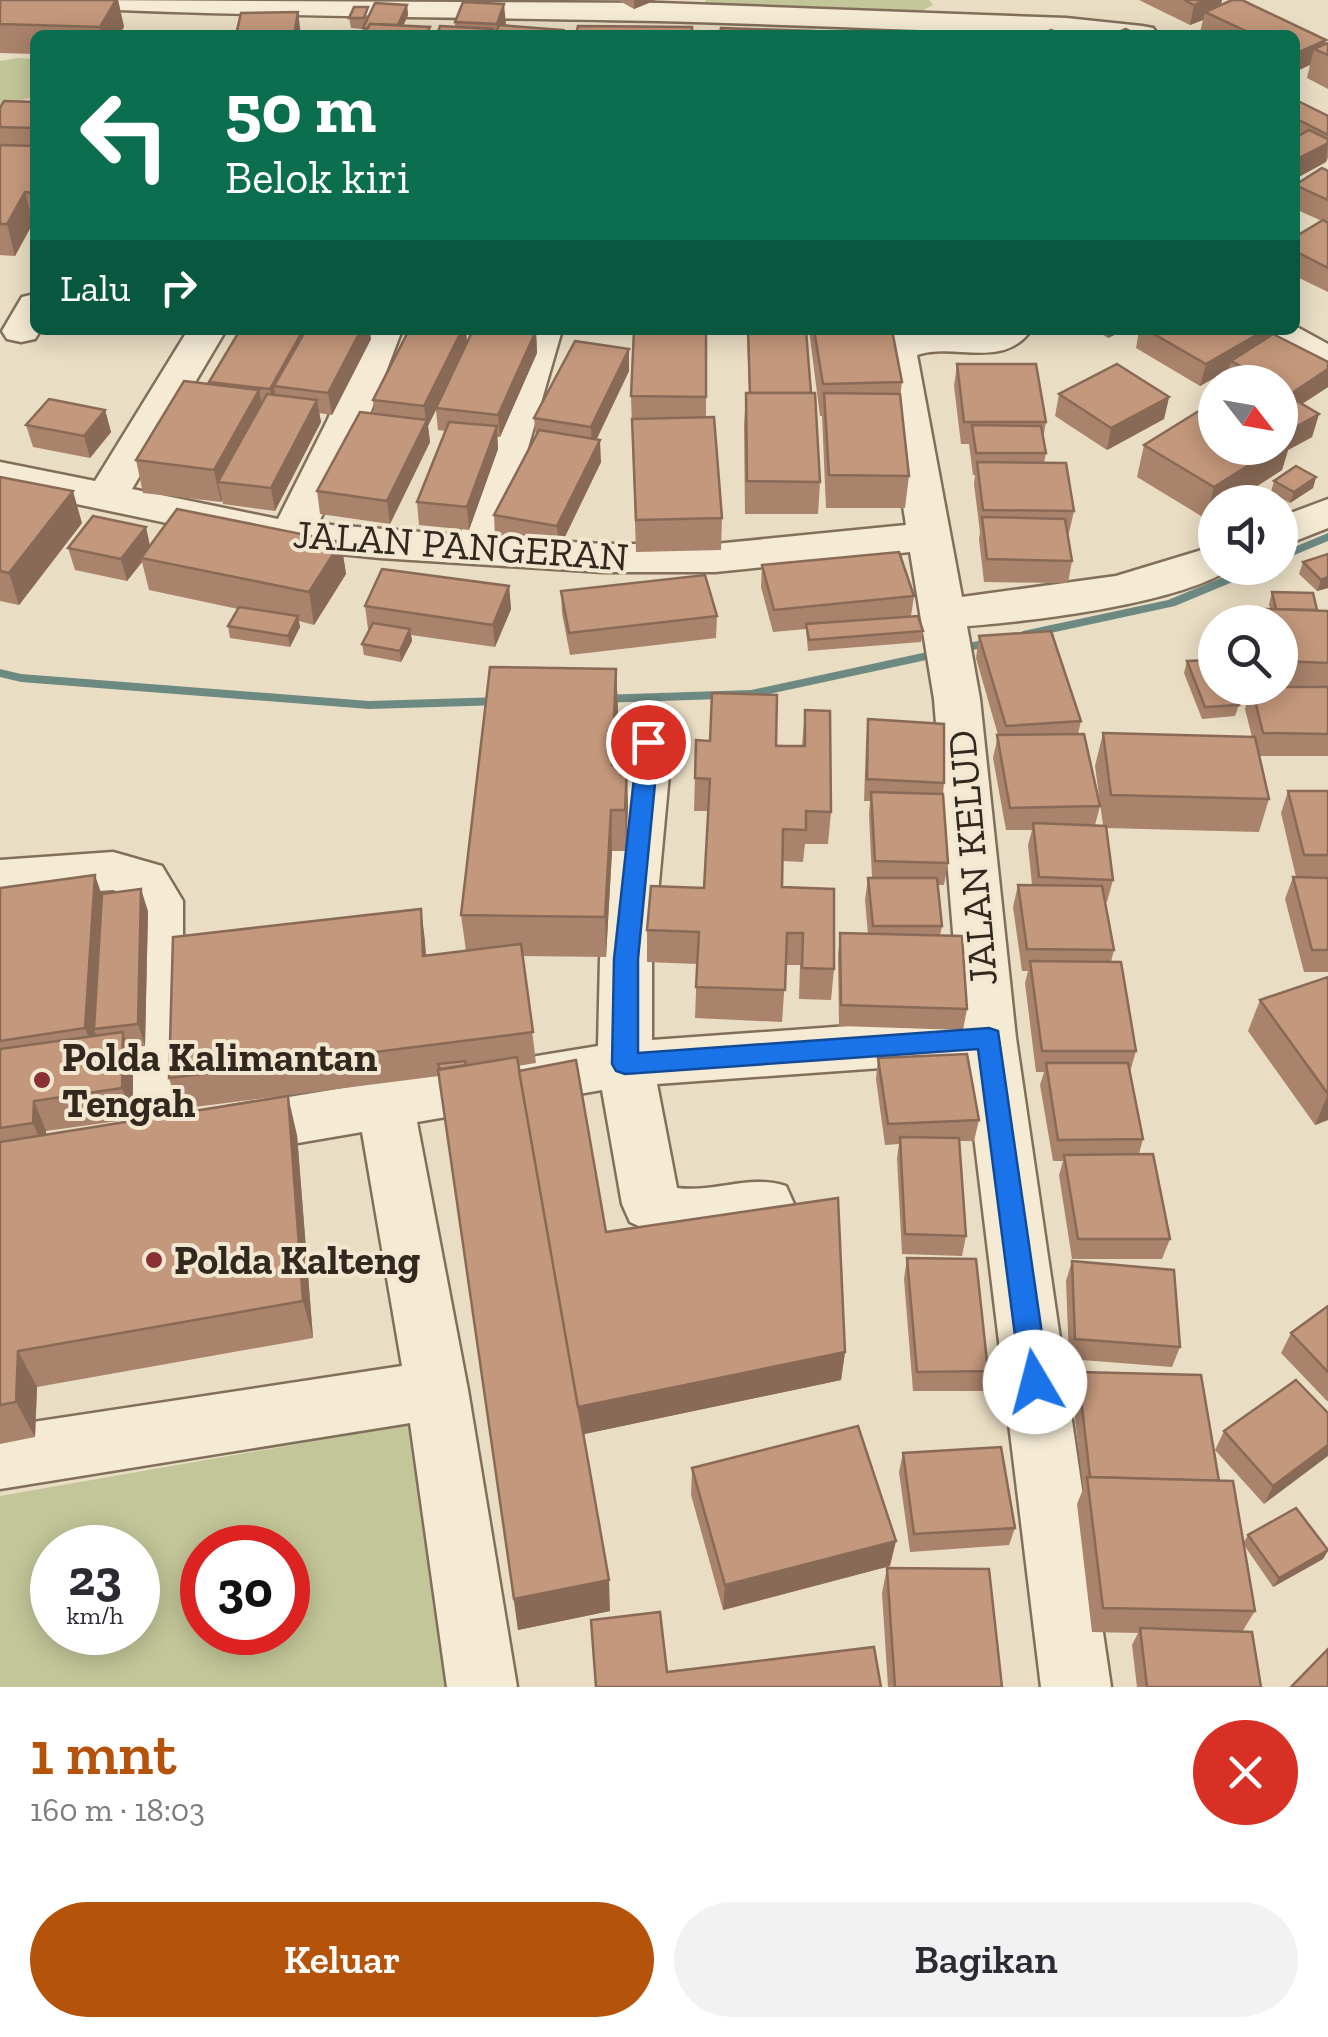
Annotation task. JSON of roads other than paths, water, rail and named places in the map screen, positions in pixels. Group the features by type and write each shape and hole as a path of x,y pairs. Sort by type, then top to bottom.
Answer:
{"street":[{"path":"91,0 244,3 321,22 660,12 913,21 970,13 1088,30"},
{"path":"660,12 691,0"},
{"path":"106,498 204,335"},
{"path":"292,534 348,419 380,335"},
{"path":"477,550 542,335"},
{"name":"JALAN KELUD","path":"1008,335 991,342 903,344 898,356 948,646 989,1038 1076,1687"},
{"path":"1284,335 1328,360"},
{"name":"JALAN PANGERAN","path":"0,475 292,534 477,550 603,558 714,539 926,536"},
{"path":"948,646 1029,608 1104,595 1198,567"},
{"path":"648,742 626,959 625,1064 651,1204 670,1216 687,1218 766,1204"},
{"path":"0,879 113,871 144,880 157,900 155,1144"},
{"path":"97,1151 625,1064 989,1038"},
{"path":"385,1102 437,1390 482,1687"},
{"path":"0,1458 437,1390"}],"waterway":[{"path":"1298,550 1328,537"},
{"path":"1023,635 1171,603 1214,585"},
{"path":"599,699 751,694 992,642"},
{"path":"0,673 21,678 369,705 502,701"}],"place":[{"name":"Polda Kalimantan Tengah","path":"42,1080"},
{"name":"Polda Kalteng","path":"154,1260"}]}
